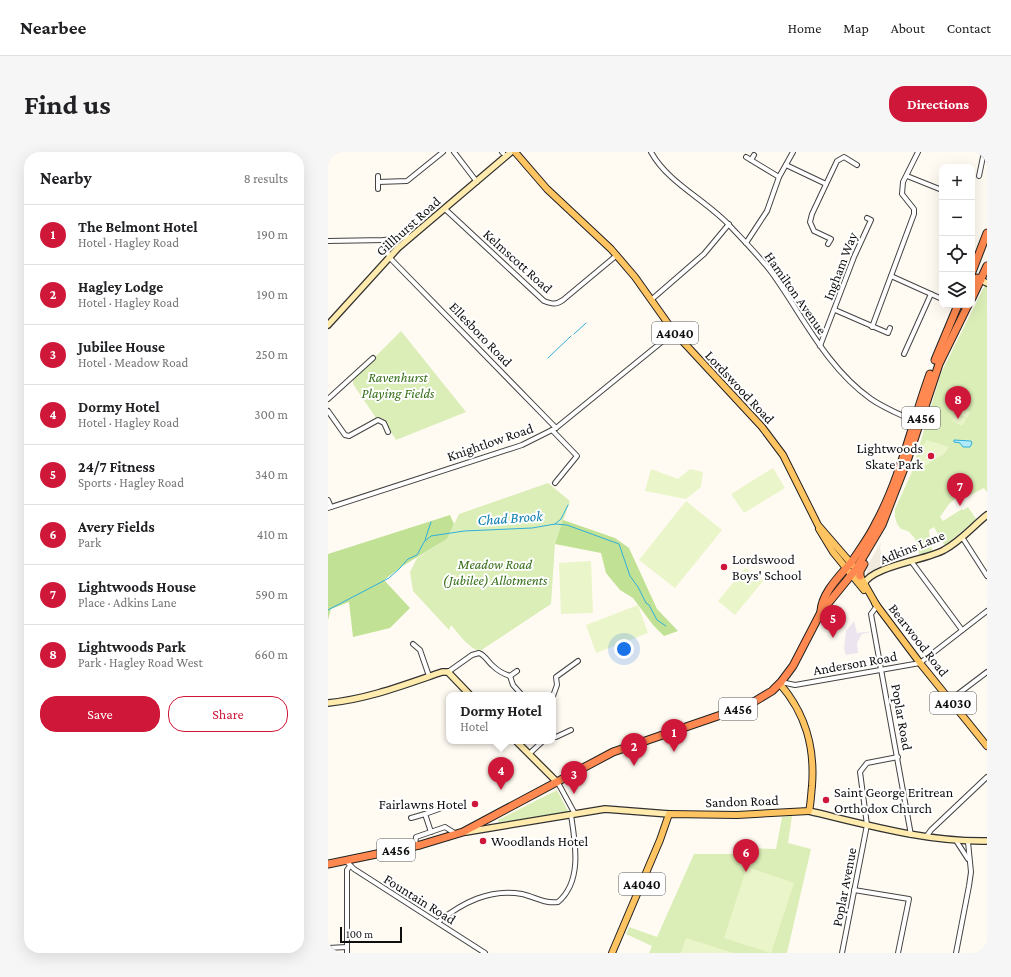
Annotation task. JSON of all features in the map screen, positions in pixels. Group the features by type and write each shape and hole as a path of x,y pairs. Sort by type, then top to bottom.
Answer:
{"highway":[{"path":"975,264 987,233"},
{"path":"975,294 984,282 987,264 981,263 978,256"},
{"path":"975,279 977,278 984,282"},
{"name":"A456","path":"328,864 348,863 459,833 484,822 556,781 613,752 747,706 772,691 781,683 793,666 821,612 821,605 828,592 871,545 882,525 897,489 939,350 957,308"},
{"name":"A456","path":"851,568 876,523 939,364 967,308"},
{"name":"A456","path":"860,576 861,568 867,559 871,545"}],"main road":[{"name":"Lordswood Road","path":"515,152 547,189 617,255 635,277 674,332 762,427 783,455 818,525 851,568"},
{"name":"Bearwood Road","path":"851,568 860,576 877,606"},
{"name":"Bearwood Road","path":"851,568 877,606 920,663 987,745"},
{"path":"781,683 800,712 811,744 813,767 809,811"},
{"name":"Sandon Road","path":"669,814 737,814 809,811"},
{"name":"A4040","path":"612,953 660,840 669,814"}],"street":[{"path":"378,182 407,181 443,152"},
{"path":"454,152 477,182"},
{"name":"Gillhurst Road","path":"328,325 389,256 511,152"},
{"name":"Hamilton Avenue","path":"651,152 656,161 668,174 729,224 746,243 771,272 820,346 836,366 870,398 917,421"},
{"path":"746,243 767,211 779,177 793,152"},
{"path":"872,327 883,303 891,276 914,214 914,209 902,194 903,182 918,152"},
{"path":"979,176 984,152"},
{"path":"750,160 754,155"},
{"path":"828,244 831,239 814,231 810,222 812,214 837,161 842,157 857,165"},
{"path":"746,158 779,177"},
{"path":"786,165 826,184"},
{"path":"378,176 378,190"},
{"path":"907,176 939,189"},
{"name":"Kelmscott Road","path":"445,209 544,301 550,304 557,304 563,300 617,255"},
{"name":"Ingham Way","path":"820,346 854,257 870,220 867,218"},
{"path":"651,300 704,254 729,224"},
{"path":"328,241 384,240 410,237"},
{"path":"384,240 389,256"},
{"name":"Ellesboro Road","path":"389,256 581,459"},
{"path":"891,276 939,298"},
{"path":"904,354 931,294"},
{"path":"835,310 888,333 890,328"},
{"name":"Knightlow Road","path":"328,500 330,507 522,445 554,429 674,332"},
{"path":"328,398 373,358"},
{"path":"328,411 345,435 349,436 378,420 384,423 388,432"},
{"path":"555,483 577,456"},
{"name":"Adkins Lane","path":"864,584 868,578 887,569 943,550 962,537 987,515"},
{"path":"962,537 987,576"},
{"path":"911,561 962,630"},
{"name":"Poplar Road","path":"877,606 871,614 912,835"},
{"name":"Anderson Road","path":"781,683 795,686 920,663 987,611"},
{"path":"413,644 420,650 429,676"},
{"path":"328,703 345,701 388,690 442,672 448,672 472,655 479,653 493,666 510,676 513,686 519,692"},
{"path":"554,692 557,685 556,677 578,661"},
{"path":"510,676 517,671"},
{"path":"448,672 467,692"},
{"path":"950,700 987,672"},
{"path":"556,737 571,730"},
{"path":"438,922 461,905 483,896 510,892 523,894 549,903 558,902 565,893 573,877 576,864 573,815 556,781 519,744"},
{"path":"529,754 540,744"},
{"name":"Poplar Avenue","path":"842,953 867,825 860,772 867,763 898,757"},
{"path":"926,838 931,830 987,778"},
{"path":"411,818 438,809"},
{"name":"Sandon Road","path":"459,833 612,809 669,814"},
{"name":"Sandon Road","path":"809,811 926,838 957,842 987,841"},
{"path":"425,814 431,832"},
{"path":"484,822 496,827"},
{"path":"415,846 416,837 445,827 459,833"},
{"path":"957,842 968,859"},
{"path":"956,953 970,886 971,872 968,859 968,842"},
{"path":"347,953 348,863"},
{"name":"Fountain Road","path":"348,863 485,953"},
{"path":"854,890 909,899 898,953"},
{"path":"328,948 346,947"}],"shaded area":[{"path":"881,542 880,549 885,567 867,575 866,568"},
{"path":"854,621 857,633 875,631 862,634 857,643 858,653 846,655 844,648 846,631"}],"green space":[{"path":"987,281 987,492 984,488 965,498 961,494 949,504 940,517 943,521 968,507 976,519 945,546 934,527 929,530 930,544 933,551 919,556 919,549 914,537 908,531 901,529 897,524 895,509 911,474 941,373 974,308 975,308 975,305"},
{"name":"Ravenhurst Playing Fields","path":"401,331 466,412 396,440 382,418 376,418 353,384 353,379"},
{"path":"956,405 970,412 967,418 953,411"},
{"path":"955,414 966,419 962,426 952,421"},
{"name":"Lightwoods Skate Park","path":"927,440 949,447 943,455 933,460 917,472 916,468 924,444"},
{"path":"773,468 785,488 744,513 731,494"},
{"path":"651,469 678,479 690,469 703,472 701,487 686,499 645,491"},
{"name":"Meadow Road (Jubilee) Allotments","path":"548,483 570,501 555,544 551,604 480,651 472,647 464,640 451,625 449,630 413,591 410,572 417,558 447,539 459,514"},
{"path":"686,501 722,530 675,588 639,560"},
{"path":"450,515 454,524 447,539 401,567 384,580 410,608 390,628 353,637 349,602 331,609 328,620 328,554"},
{"path":"563,520 615,538 629,548 657,609 678,631 664,636 653,625 633,598 620,590 606,573 601,553 555,544"},
{"path":"591,561 593,613 561,614 559,563"},
{"path":"745,568 763,581 735,615 718,601"},
{"path":"638,605 648,633 596,653 586,625"},
{"path":"557,790 568,811 567,813 499,824 498,820"},
{"path":"792,816 788,843 811,849 787,953 649,953 652,946 626,934 629,927 657,937 694,854 747,854 748,848 776,849 782,817"},
{"path":"747,867 794,883 771,953 724,938"},
{"path":"686,938 733,953 681,953"}],"water":[{"path":"954,440 971,441 972,443 970,447 963,447 960,443 954,442"}],"waterway":[{"path":"574,334 586,323"},
{"path":"548,358 571,336"},
{"path":"555,524 561,519 568,505"},
{"path":"425,540 431,522"},
{"name":"Chad Brook","path":"328,610 389,578 408,559 417,555 424,542 431,536 464,531 532,528 555,524 567,525 619,544 630,576 657,620 666,626"}],"place":[{"name":"Lightwoods Park","path":"958,419"},
{"name":"Lightwoods Skate Park","path":"931,456"},
{"name":"Lightwoods House","path":"960,506"},
{"name":"Lordswood Boys' School","path":"724,567"},
{"name":"24/7 Fitness","path":"833,638"},
{"name":"The Belmont Hotel","path":"674,752"},
{"name":"Hagley Lodge","path":"634,766"},
{"name":"Dormy Hotel","path":"501,790"},
{"name":"Jubilee House","path":"574,794"},
{"name":"Saint George Eritrean Orthodox Church","path":"826,800"},
{"name":"Fairlawns Hotel","path":"475,804"},
{"name":"Woodlands Hotel","path":"483,841"},
{"name":"Avery Fields","path":"746,872"}]}
